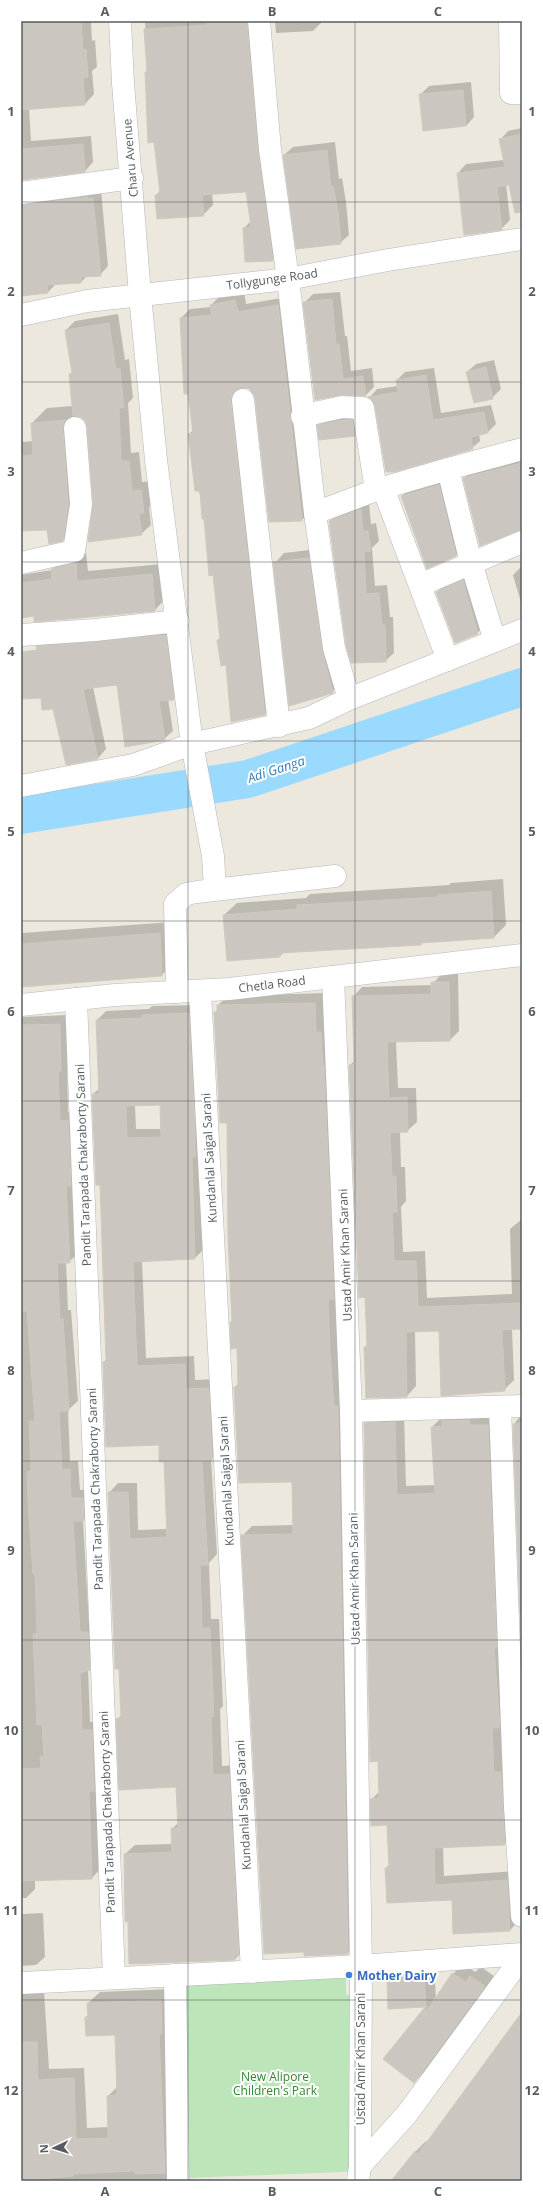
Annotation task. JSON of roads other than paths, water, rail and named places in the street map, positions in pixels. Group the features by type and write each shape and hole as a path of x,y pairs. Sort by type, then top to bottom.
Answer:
{"street":[{"name":"Charu Avenue","path":"120,21 123,84 132,178 140,295 156,460 178,621 193,748 213,856 215,889"},
{"path":"259,21 270,150 288,279 302,416 315,514 334,648 349,699"},
{"path":"510,21 511,93 522,93"},
{"path":"21,193 132,178"},
{"name":"Tollygunge Road","path":"21,314 87,301 288,279 388,260 522,239"},
{"path":"243,400 279,726"},
{"path":"302,416 342,407 363,408 379,489 420,585 448,660"},
{"path":"21,562 74,551 81,504 75,428"},
{"path":"315,514 379,489 522,449"},
{"path":"448,469 471,563 495,641"},
{"path":"420,585 522,542"},
{"path":"21,635 95,630 178,621"},
{"path":"21,786 133,765 309,718 349,699 522,630"},
{"path":"177,992 176,904 186,894 215,889 335,876"},
{"name":"Chetla Road","path":"21,1005 115,994 229,989 522,955"},
{"name":"Ustad Amir Khan Sarani","path":"333,977 351,1411 361,1966 359,2173"},
{"name":"Kundanlal Saigal Sarani","path":"200,990 252,1972"},
{"name":"Pandit Tarapada Chakraborty Sarani","path":"76,999 114,1978"},
{"path":"351,1411 522,1406"},
{"path":"500,1407 519,1807 522,1916"},
{"path":"21,1983 361,1966 522,1954"},
{"path":"359,2173 406,2114 522,1957"},
{"path":"175,1975 178,2181"}],"waterway":[{"name":"Adi Ganga","path":"21,815 248,779 522,687"}],"place":[{"name":"Mother Dairy","path":"349,1975"}],"park label":[{"name":"New Alipore Children's Park","path":"275,2083"}]}
